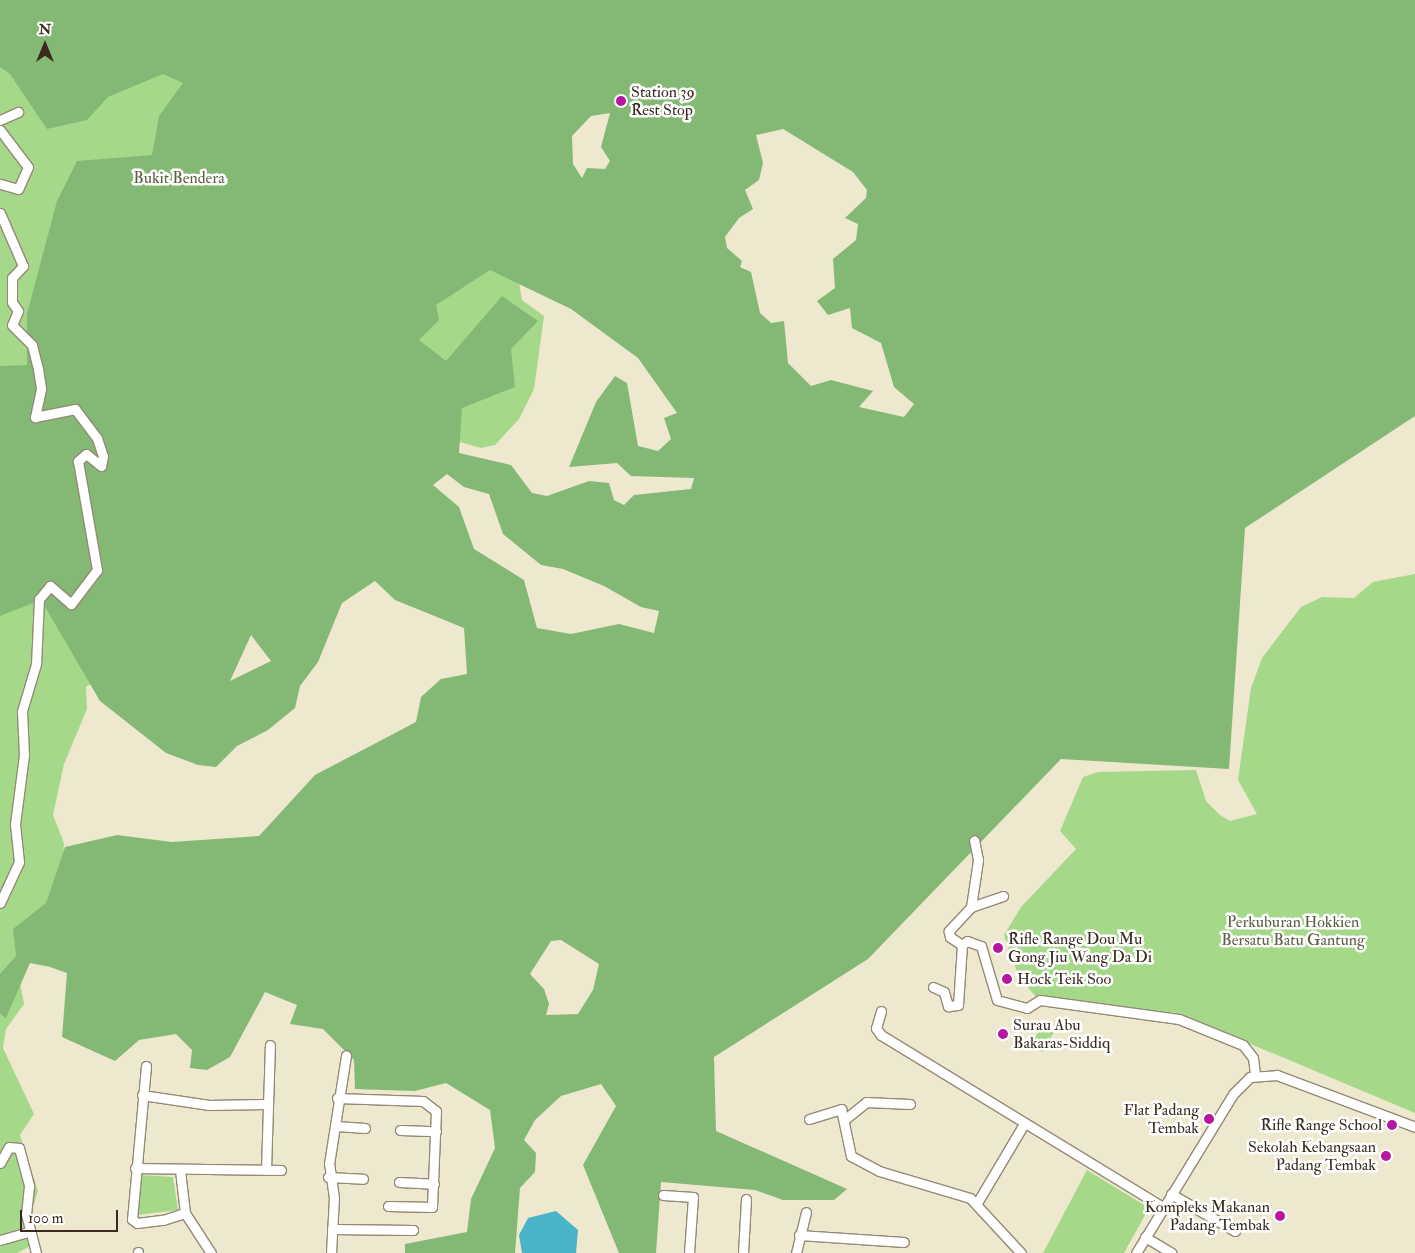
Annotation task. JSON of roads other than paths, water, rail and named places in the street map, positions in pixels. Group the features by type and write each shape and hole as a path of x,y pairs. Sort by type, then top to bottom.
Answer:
{"street":[{"path":"0,120 18,112"},
{"path":"0,130 28,167 18,189 0,184"},
{"path":"0,213 22,263 12,278 12,302 18,311 12,325 32,345 41,390 35,417 75,408 97,438 103,456 101,466 86,454 78,461 97,570 71,604 50,586 42,592 33,686 22,715 24,755 14,824 19,862 0,903"},
{"path":"971,907 978,860 974,840"},
{"path":"962,945 950,937 949,930 971,907 1003,896"},
{"path":"934,987 944,992 948,1006 958,1005 962,945 967,941 980,946 996,997 1004,1004 1028,1008 1040,1000 1179,1019 1243,1045 1253,1058 1255,1075"},
{"path":"881,1011 876,1028 881,1034 1024,1124 1163,1207"},
{"path":"266,1170 265,1104 270,1046"},
{"path":"331,1253 334,1198 328,1177 336,1126 336,1098 346,1055"},
{"path":"146,1066 135,1168 132,1219 137,1223 163,1220 186,1214"},
{"path":"1255,1075 1290,1080 1415,1127"},
{"path":"1136,1253 1234,1094 1255,1075"},
{"path":"142,1095 209,1105 265,1104"},
{"path":"336,1098 427,1102 436,1111 432,1207 388,1206"},
{"path":"844,1120 866,1102 910,1104"},
{"path":"809,1119 839,1109 844,1120 845,1147 854,1158 896,1176 956,1192 977,1203 1021,1253"},
{"path":"977,1203 1024,1124"},
{"path":"336,1126 365,1128"},
{"path":"400,1130 436,1131"},
{"path":"0,1164 9,1147 19,1148 29,1186 28,1232 36,1253"},
{"path":"135,1168 281,1170"},
{"path":"180,1170 186,1214 211,1253"},
{"path":"328,1177 364,1180"},
{"path":"399,1182 434,1184"},
{"path":"1171,1194 1235,1231"},
{"path":"663,1195 693,1196 689,1253"},
{"path":"743,1253 746,1199"},
{"path":"796,1253 806,1212"},
{"path":"332,1229 413,1230"},
{"path":"0,1240 28,1232"},
{"path":"799,1235 904,1242"},
{"path":"1145,1237 1172,1253"}],"water":[{"path":"556,1211 578,1230 576,1253 522,1253 519,1235 528,1218"}],"place":[{"name":"Station 39 Rest Stop","path":"621,101"},
{"name":"Rifle Range Dou Mu Gong Jiu Wang Da Di","path":"998,948"},
{"name":"Hock Teik Soo","path":"1007,979"},
{"name":"Surau Abu Bakaras-Siddiq","path":"1003,1034"},
{"name":"Flat Padang Tembak","path":"1209,1119"},
{"name":"Rifle Range School","path":"1392,1125"},
{"name":"Sekolah Kebangsaan Padang Tembak","path":"1386,1156"},
{"name":"Kompleks Makanan Padang Tembak","path":"1280,1216"}],"park label":[{"name":"Bukit Bendera","path":"179,178"},
{"name":"Perkuburan Hokkien Bersatu Batu Gantung","path":"1293,931"}]}
